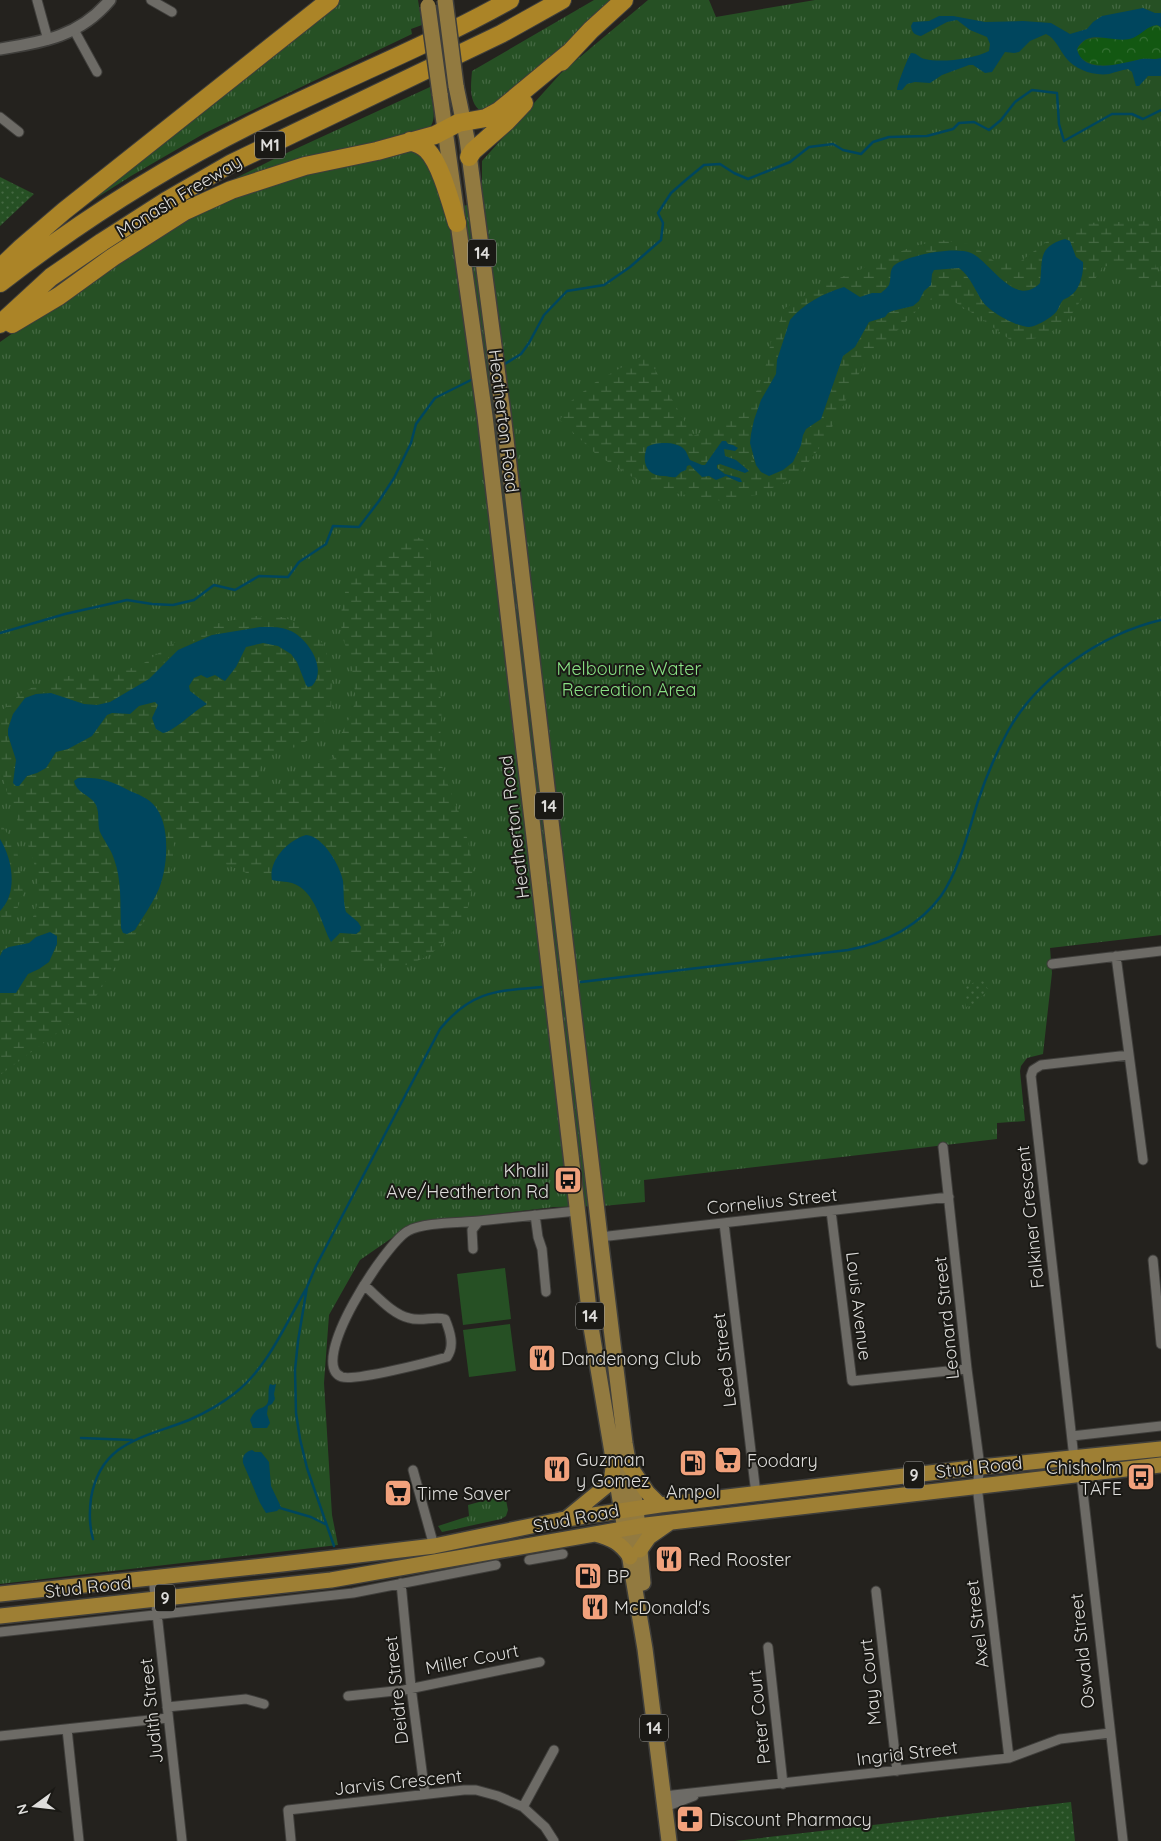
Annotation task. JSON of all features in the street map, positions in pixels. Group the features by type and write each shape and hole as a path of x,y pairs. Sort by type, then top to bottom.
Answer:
{"highway":[{"path":"0,268 11,256 64,211 330,0"},
{"name":"Monash Freeway","path":"0,283 100,211 180,162 250,125 420,46 510,0"},
{"name":"Monash Freeway","path":"0,324 51,277 166,201 232,163 501,34 562,0"},
{"path":"469,157 479,145 506,122 591,30 624,0"},
{"path":"0,331 59,296 113,257 185,211 231,190 296,169 377,151 444,132 462,122 486,118 499,111 570,53"},
{"path":"410,141 422,146 429,153 440,173 458,223"},
{"name":"Stud Road","path":"0,1594 434,1546 566,1519 660,1504 980,1467 1161,1449"},
{"name":"Oswald Street","path":"1074,1458 1081,1475"},
{"path":"566,1519 611,1482 614,1461"},
{"path":"630,1465 647,1492 660,1504"},
{"name":"Stud Road","path":"0,1616 331,1580 545,1550 593,1534 631,1527 1161,1466"},
{"path":"593,1534 608,1537 635,1554 649,1537 670,1522"}],"main road":[{"name":"Heatherton Road","path":"444,0 456,86 469,157 503,414 600,1237 625,1443 630,1465 629,1509 646,1612 645,1649 668,1841"},
{"name":"Heatherton Road","path":"428,3 444,132 485,416 591,1327 614,1461 629,1509"},
{"path":"578,1211 597,1209"},
{"path":"581,1240 600,1237"}],"street":[{"path":"37,0 48,40"},
{"path":"0,49 48,40 74,30 96,14 110,0"},
{"path":"151,0 172,12"},
{"path":"74,30 97,72"},
{"path":"0,117 18,132"},
{"path":"1052,964 1161,951"},
{"path":"1116,956 1143,1160"},
{"name":"Falkiner Crescent","path":"1074,1458 1031,1076 1033,1070 1041,1065 1129,1055"},
{"name":"Leonard Street","path":"943,1147 967,1369 980,1467 977,1486"},
{"name":"Cornelius Street","path":"600,1237 949,1198"},
{"path":"364,1285 394,1310 409,1318 437,1317 445,1319 451,1339 451,1352 447,1357 360,1376 343,1377 337,1373 333,1366 333,1357 337,1338 364,1285 383,1256 407,1231 419,1227 578,1211"},
{"name":"Louis Avenue","path":"831,1211 852,1381 967,1369"},
{"path":"535,1215 542,1249 546,1292"},
{"path":"473,1249 472,1230 479,1221"},
{"name":"Leed Street","path":"724,1223 756,1494"},
{"path":"1153,1260 1161,1344"},
{"path":"1072,1436 1161,1426"},
{"path":"413,1470 434,1546"},
{"name":"Oswald Street","path":"1081,1475 1123,1841"},
{"name":"Axel Street","path":"977,1486 1009,1758"},
{"path":"529,1560 545,1550 563,1554"},
{"name":"Stud Road","path":"0,1632 353,1593 496,1565"},
{"name":"Judith Street","path":"153,1577 182,1841"},
{"name":"Deidre Street","path":"401,1583 411,1687 425,1794"},
{"name":"May Court","path":"876,1591 897,1771"},
{"name":"Peter Court","path":"768,1647 783,1784"},
{"name":"Miller Court","path":"348,1696 411,1687 540,1662"},
{"path":"167,1708 246,1699 264,1704"},
{"path":"0,1736 168,1718"},
{"path":"67,1729 79,1841"},
{"name":"Ingrid Street","path":"664,1802 691,1793 1009,1758 1060,1739 1110,1733"},
{"path":"523,1807 554,1750"},
{"name":"Jarvis Crescent","path":"291,1841 288,1810 464,1790 476,1790 498,1796 523,1807 545,1827 554,1841"}],"green space":[{"path":"337,0 418,0 422,25 411,29 412,34 205,133 131,176 62,220"},
{"path":"594,0 616,0 553,62 482,112 474,104 471,93 472,71"},
{"name":"Melbourne Water Recreation Area","path":"648,0 709,0 716,17 815,0 1161,0 1161,935 1050,948 1052,973 1043,1054 1027,1058 1020,1071 1025,1121 997,1123 997,1139 644,1180 645,1202 603,1206 554,1207 412,1224 360,1260 329,1315 324,1383 332,1515 338,1545 0,1584 0,342 121,258 170,229 220,203 288,177 419,149 432,172 444,211 482,201 482,161 561,73"},
{"path":"1157,25 1161,27 1161,58 1101,65 1093,64 1079,56 1077,49 1085,40 1107,37 1126,39 1136,36 1148,27"},
{"path":"430,87 434,115 428,129 334,153 212,190 278,157"},
{"path":"0,177 34,194 0,226"},
{"path":"1161,221 1161,254 1153,256 1153,259 1161,279 1161,299 1115,264 1103,267 1067,321 1043,337 1013,342 979,317 945,296 926,301 867,358 826,439 798,476 757,495 722,501 674,493 634,478 597,455 560,420 571,401 597,381 646,354 693,436 742,415 762,382 771,342 785,308 819,287 911,247 940,240 971,244 998,264 1021,261 1054,236 1083,223","holes":["1065,239 1070,241 1076,257 1081,260 1082,277 1078,287 1062,301 1056,313 1046,320 1034,324 1018,324 994,313 983,302 970,280 959,268 934,270 931,277 932,282 920,299 912,306 892,311 885,317 869,322 855,347 843,356 821,419 806,429 793,462 779,472 769,476 760,470 754,461 751,451 752,428 764,393 775,376 777,361 790,320 800,310 824,294 841,289 860,297 881,293 888,287 898,264 924,254 942,250 969,252 977,256 1012,286 1021,290 1030,289 1040,283 1045,251 1049,246","722,441 737,447 733,452 724,449 725,456 736,460 748,469 745,473 724,465 717,465 717,468 741,479 736,481 726,476 718,480 709,476 702,477 690,465 676,477 653,474 648,468 646,459 647,447 651,445 669,444 678,446 682,448 690,460 703,465 709,461"]},
{"path":"412,536 423,539 431,554 432,643 441,707 441,762 465,829 470,850 472,882 469,904 465,914 454,930 433,952 414,962 384,968 365,965 348,956 331,942 340,933 357,934 361,927 345,910 342,876 337,864 317,839 299,837 283,850 275,860 272,880 249,874 199,853 177,829 173,833 172,868 155,904 86,1012 0,1075 0,993 13,994 17,992 28,974 47,964 56,948 57,936 47,933 36,937 29,943 17,945 2,952 0,956 1,948 19,936 28,927 35,910 38,894 37,877 28,844 5,786 1,754 1,712 21,693 44,682 86,672 116,674 144,663 172,644 210,625 252,616 282,617 309,626 325,647 332,675 331,708 319,733 297,747 277,750 261,764 258,779 260,785 266,791 273,793 280,790 293,775 305,766 334,758 341,734 351,715 356,699 351,661 343,639 341,624 342,602 349,580 358,571 405,538","holes":["272,627 295,633 301,637 311,650 317,665 316,680 312,686 306,685 300,669 288,651 274,644 251,645 243,652 226,680 223,681 215,675 207,678 201,675 194,679 189,686 190,691 207,705 169,731 163,733 156,729 152,719 157,703 146,704 130,714 112,713 107,715 93,736 68,749 56,752 46,768 27,776 19,786 13,777 16,758 9,740 9,725 12,715 18,706 30,695 40,693 52,694 88,704 100,705 111,702 146,682 171,655 196,640 221,632","78,778 102,779 145,798 163,870 158,892 135,930 130,933 121,928 120,886 114,857 101,833 97,807 93,800 77,788"]},
{"path":"0,822 17,849 23,893 15,915 0,928 0,911 8,901 12,885 7,857 0,839"},
{"path":"982,979 989,991 978,999 978,1005 966,1007 964,987"},
{"path":"505,1268 511,1319 463,1325 457,1274"},
{"path":"510,1324 516,1371 469,1377 463,1330"},
{"path":"505,1495 508,1510 506,1516 501,1519 442,1532 438,1526 469,1516 468,1505"},
{"path":"1071,1802 1075,1841 735,1841"}],"water":[{"path":"1143,8 1155,13 1161,13 1161,27 1157,25 1147,28 1133,38 1126,40 1095,37 1082,42 1077,49 1087,63 1104,66 1141,59 1161,58 1161,76 1148,76 1139,86 1136,86 1132,72 1128,69 1103,74 1091,73 1080,69 1066,58 1055,41 1046,34 1030,41 1019,52 1005,52 992,72 985,73 973,65 969,65 942,75 930,83 915,82 907,84 902,90 897,90 911,53 921,58 940,61 966,58 989,51 990,44 987,37 970,30 957,20 947,22 921,36 913,32 911,26 913,22 929,21 939,16 953,16 985,22 1023,21 1051,23 1070,34 1087,29 1102,16"},
{"path":"1065,239 1070,241 1076,257 1083,262 1081,280 1076,290 1063,300 1055,313 1045,321 1029,327 1004,318 986,306 970,280 959,268 934,270 931,285 924,291 919,301 913,306 892,311 885,317 869,322 855,347 843,356 821,419 806,429 793,462 783,470 769,476 761,472 756,465 750,443 754,420 761,400 776,374 777,360 790,320 801,309 829,292 844,287 860,297 872,293 881,293 889,285 891,271 896,264 922,255 954,250 971,253 1012,287 1021,290 1031,290 1040,283 1043,255 1046,250 1056,242"},
{"path":"722,441 726,441 728,444 738,448 735,451 724,449 725,456 736,460 749,471 745,473 720,464 717,465 717,468 725,474 740,478 742,482 726,476 716,480 709,476 702,477 690,465 676,477 658,475 653,474 645,463 647,447 666,443 680,446 685,450 690,460 705,465"},
{"path":"260,627 287,629 304,641 317,663 318,671 312,686 308,687 306,685 297,662 291,654 278,646 263,643 246,647 236,667 225,681 215,675 207,678 201,675 194,678 189,686 190,691 207,704 173,729 163,733 156,729 152,718 158,705 155,702 139,706 130,714 112,713 107,715 92,736 68,749 56,752 46,768 27,776 19,786 13,783 16,760 8,729 13,714 25,698 36,694 51,693 84,704 97,705 110,702 149,679 178,650 212,635"},
{"path":"78,778 105,780 142,796 153,804 159,812 163,823 166,835 166,860 161,884 152,903 135,930 127,934 123,933 121,928 117,867 100,832 96,805 78,789 74,781"},
{"path":"306,835 319,840 330,852 338,867 343,881 346,912 361,927 360,931 356,934 340,933 331,942 317,909 307,893 292,883 272,880 273,866 281,852 293,841"},
{"path":"0,839 8,857 12,876 6,904 0,911"},
{"path":"50,932 57,936 57,944 49,962 28,974 16,993 0,993 0,956 3,950 29,943 36,937"},
{"path":"270,1384 276,1384 275,1399 268,1406 267,1414 270,1423 267,1428 253,1428 250,1420 257,1410 267,1404"},
{"path":"252,1450 261,1452 269,1462 271,1486 281,1507 277,1511 266,1513 243,1463 244,1455"}],"waterway":[{"path":"503,365 521,354 544,315 567,291 604,285 630,267 661,240 663,223 658,213 671,193 704,165 720,164 748,179 790,162 809,147 833,144 843,150 861,154 873,142 889,137 927,136 953,129 959,123 974,122 989,130 1001,120 1015,102 1032,90 1057,93 1059,124 1064,141 1112,114 1132,114 1143,119 1161,110"},
{"path":"0,633 65,614 127,600 173,605 194,600 214,585 235,590 259,576 288,577 299,562 326,544 333,526 359,527 394,478 411,443 416,424 435,398 475,378"},
{"path":"581,982 848,950 875,943 900,932 922,917 941,896 948,885 967,837 991,765 1008,731 1036,693 1054,676 1095,647 1116,636 1161,620"},
{"path":"334,1546 307,1468 296,1413 295,1370 307,1287 316,1266 440,1029 463,1007 486,995 544,987"},
{"path":"93,1539 90,1519 91,1498 96,1479 104,1464 127,1444 189,1420 219,1405 247,1383 283,1331 306,1289"},
{"path":"81,1438 132,1440"},
{"path":"280,1508 311,1517 325,1524"}],"place":[{"name":"Khalil Ave/Heatherton Rd","path":"568,1180"},
{"name":"Dandenong Club","path":"542,1358"},
{"name":"Foodary","path":"728,1460"},
{"name":"Ampol","path":"693,1463"},
{"name":"Guzman y Gomez","path":"557,1469"},
{"name":"Chisholm TAFE","path":"1141,1477"},
{"name":"Time Saver","path":"398,1493"},
{"name":"Red Rooster","path":"669,1559"},
{"name":"BP","path":"588,1576"},
{"name":"McDonald's","path":"595,1607"},
{"name":"Discount Pharmacy","path":"690,1819"}]}
